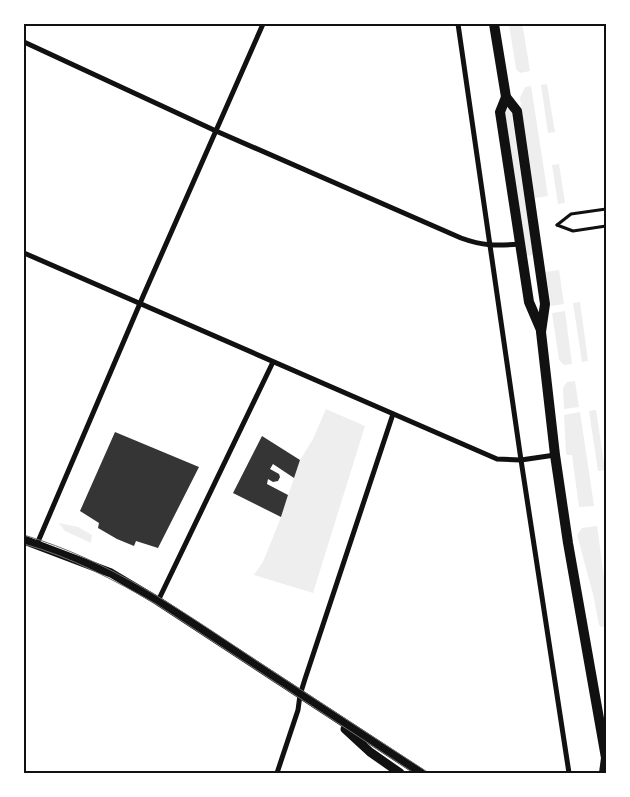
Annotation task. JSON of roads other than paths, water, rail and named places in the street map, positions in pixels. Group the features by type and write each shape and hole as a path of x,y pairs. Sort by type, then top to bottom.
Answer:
{"main road":[{"path":"494,24 506,97 517,111 545,304 541,332 555,455 568,543 606,758 604,773"},
{"path":"506,97 500,112 519,244 529,302 541,332"}],"street":[{"path":"37,544 140,304 264,24"},
{"path":"458,24 521,460 569,773"},
{"path":"24,42 216,131 461,238 490,246 519,244"},
{"path":"24,253 497,459 521,460 555,455"},
{"path":"158,601 273,362"},
{"path":"277,773 298,710 300,695 393,414"},
{"path":"24,540 111,573 158,601 420,773"},
{"path":"316,705 370,752 400,773"}],"tram line":[{"path":"24,535 86,558 143,588 199,622 429,773"},
{"path":"24,544 59,555 124,586 156,604 414,773"}]}
